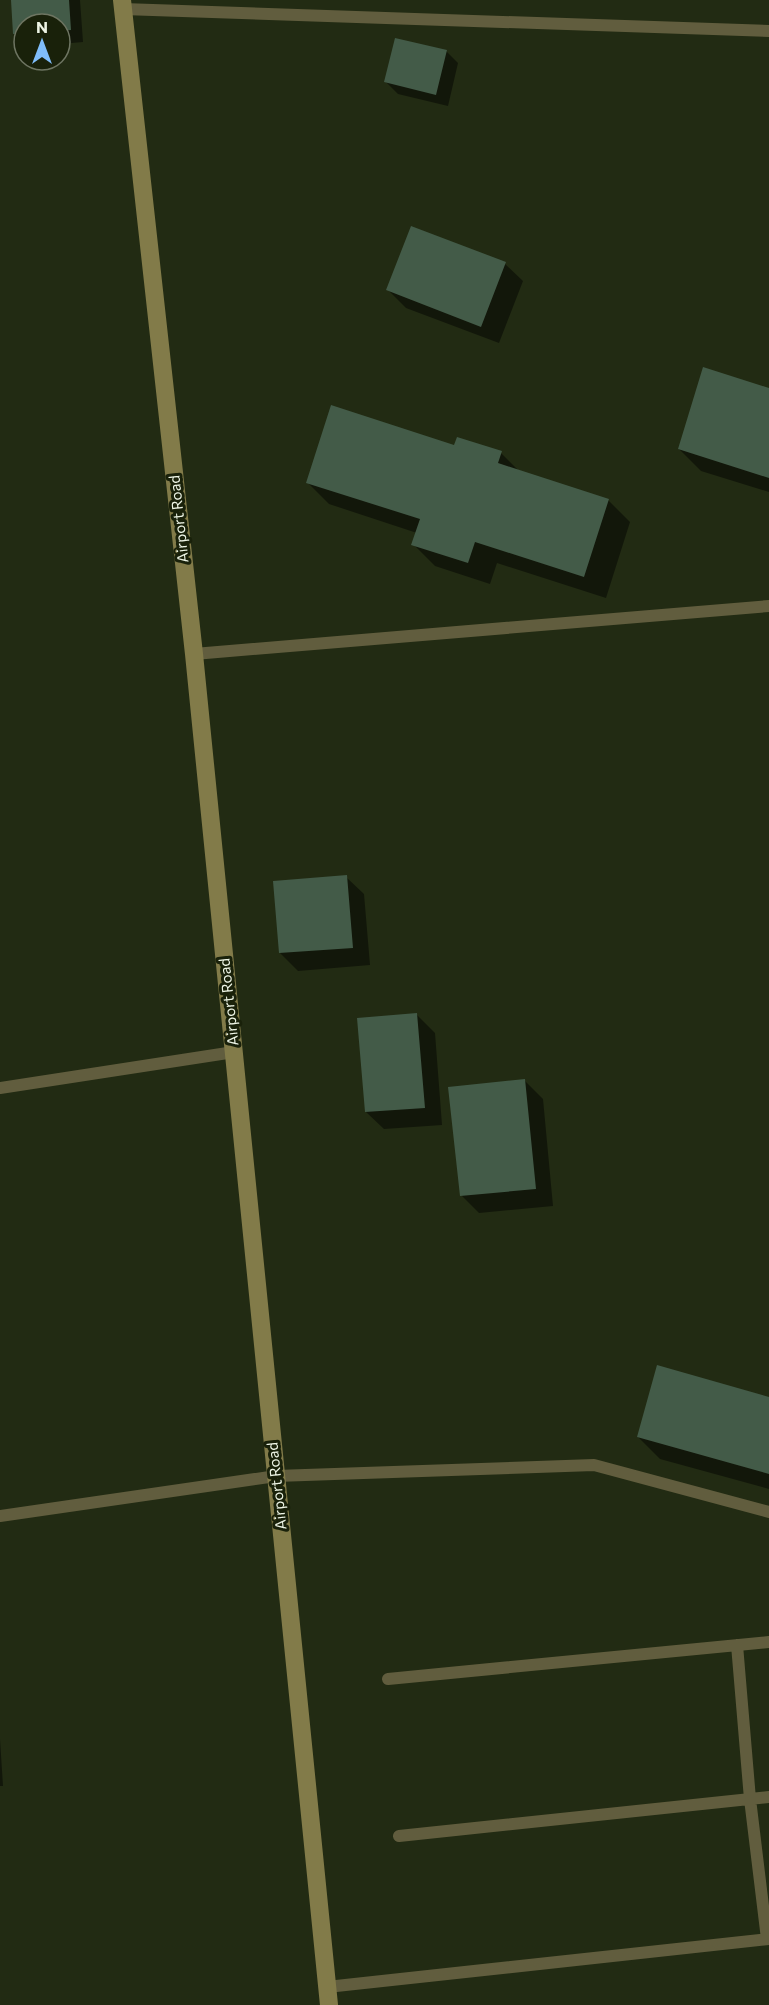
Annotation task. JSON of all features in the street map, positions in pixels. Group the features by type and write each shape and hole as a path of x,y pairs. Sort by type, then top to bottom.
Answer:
{"main road":[{"name":"Airport Road","path":"122,5 194,654 328,1996"}],"lane":[{"path":"122,5 769,31"},
{"path":"194,654 769,606"},
{"path":"0,1088 234,1052"},
{"path":"0,1516 276,1476 594,1465 769,1512"},
{"path":"388,1679 769,1642"},
{"path":"328,1996 768,1939 750,1799 737,1645"},
{"path":"399,1836 769,1797"}],"building":[{"path":"11,0 69,0 70,12 12,12 12,17"},
{"path":"395,38 447,50 436,95 384,82"},
{"path":"411,226 506,262 481,327 386,290"},
{"path":"703,367 769,388 769,478 678,449"},
{"path":"331,405 454,445 457,437 502,451 498,463 609,499 584,577 475,542 468,563 411,545 420,519 306,483"},
{"path":"347,875 353,948 279,953 273,881"},
{"path":"417,1013 425,1108 365,1112 357,1018"},
{"path":"525,1079 536,1189 460,1196 448,1087"},
{"path":"657,1365 769,1397 769,1474 637,1437"}]}
